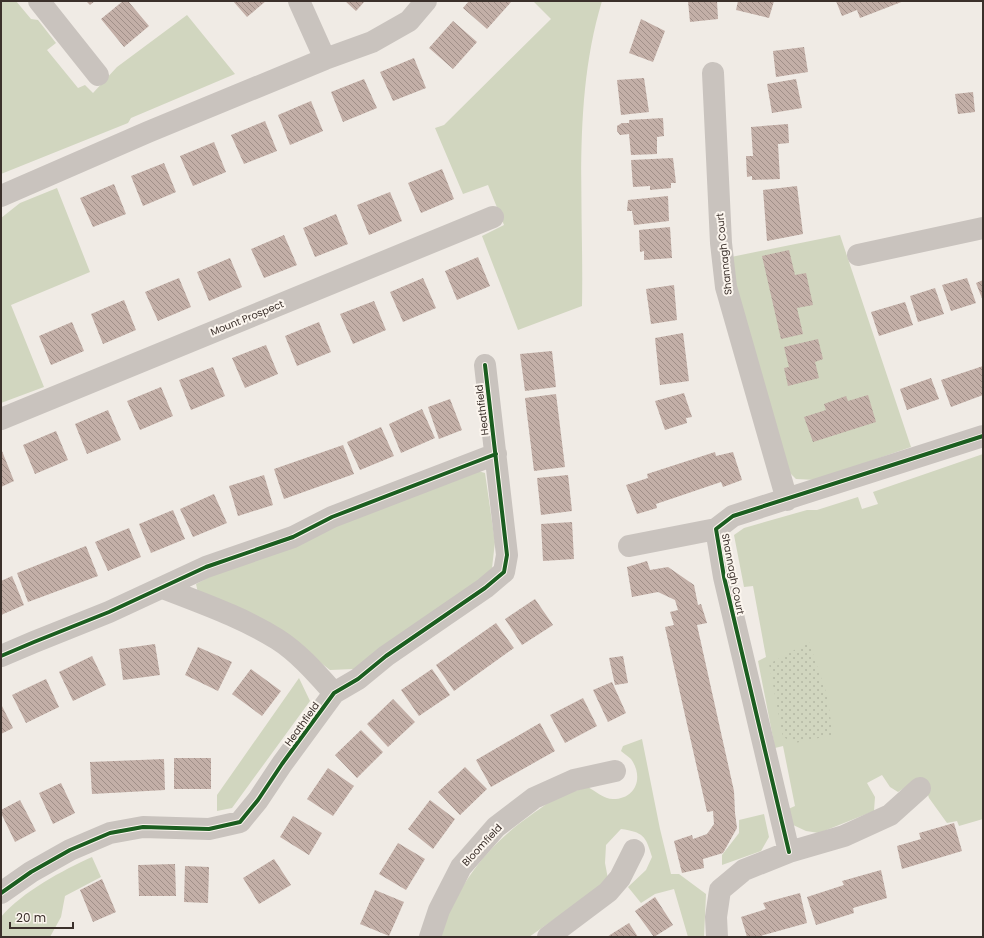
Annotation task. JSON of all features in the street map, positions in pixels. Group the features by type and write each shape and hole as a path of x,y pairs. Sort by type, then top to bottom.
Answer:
{"street":[{"path":"39,1 98,75"},
{"path":"299,1 325,59"},
{"path":"1,196 148,132 325,59 372,42 410,21 426,1"},
{"name":"Shannagh Court","path":"713,72 721,243 726,287 787,500"},
{"name":"Mount Prospect","path":"1,419 493,217"},
{"path":"858,255 983,228"},
{"name":"Heathfield","path":"1,893 31,872 70,850 110,833 143,827 209,829 240,822 258,800 282,764 334,693 358,679 386,656 485,588 504,572 507,555 485,365"},
{"name":"Shannagh Court","path":"629,546 716,529 733,516 787,500 983,436"},
{"path":"1,656 109,612 206,568 293,537 332,517 496,454"},
{"name":"Shannagh Court","path":"716,529 724,577 789,852"},
{"path":"163,588 245,622 277,639 303,660 334,693"},
{"name":"Bloomfield","path":"430,937 439,910 461,867 496,827 534,798 574,780 615,771"},
{"path":"717,937 716,917 720,890 744,870 789,852 844,836 890,816 920,788"},
{"path":"548,937 608,892 620,878 634,850"}],"green space":[{"path":"1,1 16,1 31,19 38,20 56,43 47,50 78,88 85,85 93,93 117,67 187,15 235,74 131,118 128,123 1,174"},
{"path":"533,1 602,1 586,76 583,114 581,191 582,306 518,330 482,236 504,225 488,185 463,194 435,128 444,125 551,19"},
{"path":"57,188 90,272 11,305 44,387 1,403 1,218 20,203"},
{"path":"840,235 911,447 816,480 796,479 784,467 735,282 731,257"},
{"path":"983,454 983,819 959,826 957,821 947,823 929,798 924,783 917,780 898,792 890,787 882,775 867,783 875,797 874,811 819,833 806,831 791,824 786,810 795,806 783,746 775,748 758,661 766,657 753,586 744,587 734,535 744,528 807,510 817,510 858,497 862,509 878,504 873,492"},
{"path":"478,471 485,473 495,542 492,568 480,580 354,669 330,670 312,656 198,593 196,584 219,572"},
{"path":"809,642 827,695 833,735 795,743 783,737 769,664"},
{"path":"299,678 310,701 232,808 217,811 217,795"},
{"path":"642,739 660,829 671,874 679,874 706,894 704,937 688,937 674,889 655,894 641,903 628,887 646,870 652,857 648,844 642,836 634,832 621,829 606,845 605,863 608,879 586,897 529,937 439,937 455,900 475,868 500,841 531,815 562,795 588,787 610,799 621,798 632,791 636,786 637,773 631,759 621,751 623,746"},
{"path":"764,814 769,837 761,851 722,865 722,855 739,833 739,820"},
{"path":"92,857 101,877 65,896 61,917 50,937 1,937 1,917 20,899 31,890 68,868"}],"building":[{"path":"86,1 95,1 90,5"},
{"path":"123,1 128,1 149,26 124,47 101,19"},
{"path":"233,1 266,1 247,17"},
{"path":"345,1 365,1 356,11"},
{"path":"469,1 511,2 487,29 463,8"},
{"path":"688,1 717,1 718,19 690,22"},
{"path":"738,1 774,1 769,18 736,10"},
{"path":"836,1 904,1 860,18 857,10 842,16"},
{"path":"641,19 665,31 653,62 629,53"},
{"path":"453,21 477,42 453,69 429,48"},
{"path":"804,47 808,72 776,77 773,51"},
{"path":"414,58 426,88 393,101 380,72"},
{"path":"644,78 649,112 621,115 617,80"},
{"path":"364,79 377,108 343,122 331,92"},
{"path":"796,79 802,108 772,113 767,84"},
{"path":"973,92 975,112 958,114 955,94"},
{"path":"311,101 323,131 290,145 278,115"},
{"path":"663,118 664,136 657,137 657,154 631,155 629,134 620,135 617,131 617,126 622,123 629,123 629,120"},
{"path":"265,121 277,151 244,164 231,135"},
{"path":"788,124 789,143 778,144 780,179 752,180 752,176 747,177 746,156 753,156 751,127"},
{"path":"214,142 226,172 193,186 180,156"},
{"path":"673,158 676,183 671,183 671,188 650,190 650,186 633,187 631,160"},
{"path":"164,163 176,192 143,206 131,176"},
{"path":"442,169 454,199 421,213 408,183"},
{"path":"114,184 126,214 93,227 80,198"},
{"path":"797,186 803,234 767,241 763,190"},
{"path":"390,192 402,221 369,235 357,205"},
{"path":"668,196 669,221 634,225 632,211 627,211 628,200"},
{"path":"336,214 348,244 315,257 303,228"},
{"path":"670,227 672,258 644,260 644,251 640,252 639,230"},
{"path":"284,235 297,265 264,278 251,249"},
{"path":"789,250 795,275 806,273 813,305 797,308 803,334 781,339 762,256"},
{"path":"478,257 490,286 457,300 445,271"},
{"path":"230,258 242,287 209,301 197,272"},
{"path":"179,278 191,307 158,321 145,292"},
{"path":"423,278 436,308 403,322 390,292"},
{"path":"967,278 976,303 951,311 942,285"},
{"path":"983,280 983,301 976,283"},
{"path":"674,285 677,320 651,324 646,289"},
{"path":"935,288 944,314 918,322 910,296"},
{"path":"124,300 136,330 103,344 91,314"},
{"path":"374,301 386,330 353,344 340,314"},
{"path":"905,302 913,325 879,336 871,312"},
{"path":"72,322 84,351 51,365 39,336"},
{"path":"319,322 331,352 297,366 285,336"},
{"path":"683,333 689,381 660,385 655,338"},
{"path":"818,339 823,359 815,362 819,378 788,386 784,368 789,367 784,347"},
{"path":"266,345 278,374 245,388 232,358"},
{"path":"552,351 556,387 525,391 520,354"},
{"path":"983,366 983,395 951,407 941,380"},
{"path":"213,367 225,396 191,410 179,380"},
{"path":"931,378 939,399 907,410 900,389"},
{"path":"161,387 173,416 140,430 127,401"},
{"path":"684,393 692,417 686,418 687,423 665,430 655,401"},
{"path":"556,394 565,467 534,471 525,398"},
{"path":"868,395 876,422 813,442 804,417 826,410 824,404 846,396 848,401"},
{"path":"450,399 462,430 439,439 428,407"},
{"path":"422,409 435,438 401,453 389,424"},
{"path":"108,410 121,440 87,454 75,424"},
{"path":"381,427 394,456 360,470 347,442"},
{"path":"56,431 68,460 35,474 23,445"},
{"path":"343,445 354,474 284,499 274,469"},
{"path":"2,451 14,481 1,487 1,452"},
{"path":"715,452 716,456 733,452 742,480 723,487 721,482 656,504 657,508 637,514 626,485 648,478 647,474"},
{"path":"264,475 273,505 238,516 229,486"},
{"path":"568,475 572,511 541,515 537,478"},
{"path":"214,494 227,523 193,537 180,509"},
{"path":"173,510 185,539 151,553 139,524"},
{"path":"572,522 574,559 543,561 541,524"},
{"path":"129,528 141,557 108,571 95,542"},
{"path":"86,546 98,576 28,602 17,573"},
{"path":"647,561 650,570 668,567 694,585 698,605 701,604 707,623 697,625 734,791 737,828 723,853 703,859 704,868 682,873 674,841 692,835 693,839 707,834 714,824 713,811 707,812 665,627 674,625 670,612 678,610 675,600 658,592 632,597 627,567"},
{"path":"12,576 24,605 1,615 1,581"},
{"path":"535,599 553,625 522,645 505,619"},
{"path":"496,623 514,648 454,691 436,665"},
{"path":"155,644 160,675 123,680 119,649"},
{"path":"198,647 232,662 218,691 185,675"},
{"path":"92,656 106,685 73,701 59,672"},
{"path":"623,656 628,683 615,685 609,658"},
{"path":"251,669 281,691 262,716 232,694"},
{"path":"432,669 450,695 419,716 401,690"},
{"path":"46,679 59,707 26,723 12,695"},
{"path":"612,682 626,713 608,722 593,690"},
{"path":"583,698 597,726 565,743 550,715"},
{"path":"393,699 415,722 388,747 367,724"},
{"path":"1,704 13,728 1,734"},
{"path":"540,723 555,751 491,787 476,760"},
{"path":"361,730 383,752 357,778 335,755"},
{"path":"174,758 211,758 211,789 174,789"},
{"path":"164,759 165,790 92,794 90,762"},
{"path":"465,767 487,789 460,815 438,792"},
{"path":"328,768 354,786 333,816 307,799"},
{"path":"61,783 75,813 53,824 39,793"},
{"path":"20,800 36,831 15,842 1,813 1,810"},
{"path":"430,800 455,819 433,849 408,829"},
{"path":"293,816 322,833 309,855 280,837"},
{"path":"954,823 962,851 902,869 897,846 921,839 919,833"},
{"path":"398,843 425,859 406,890 379,874"},
{"path":"274,859 291,885 259,904 243,878"},
{"path":"175,864 176,896 139,896 138,865"},
{"path":"185,866 209,867 208,903 184,902"},
{"path":"881,870 887,898 853,908 854,913 816,925 807,897 844,885 842,881"},
{"path":"102,879 116,912 93,922 80,890"},
{"path":"375,890 404,902 389,936 360,924"},
{"path":"800,893 807,923 757,937 747,937 741,917 766,909 763,903"},
{"path":"655,897 673,925 654,937 635,911"},
{"path":"629,923 638,937 607,937 613,933"}],"cycle path":[{"path":"1,893 31,872 70,850 110,833 143,827 209,829 240,822 258,800 282,764 334,693 358,679 386,656 485,588 504,572 507,555 485,365"},
{"path":"789,852 724,577 716,529 733,516 983,436"},
{"path":"1,656 109,612 206,567 293,537 332,517 496,454"}]}
